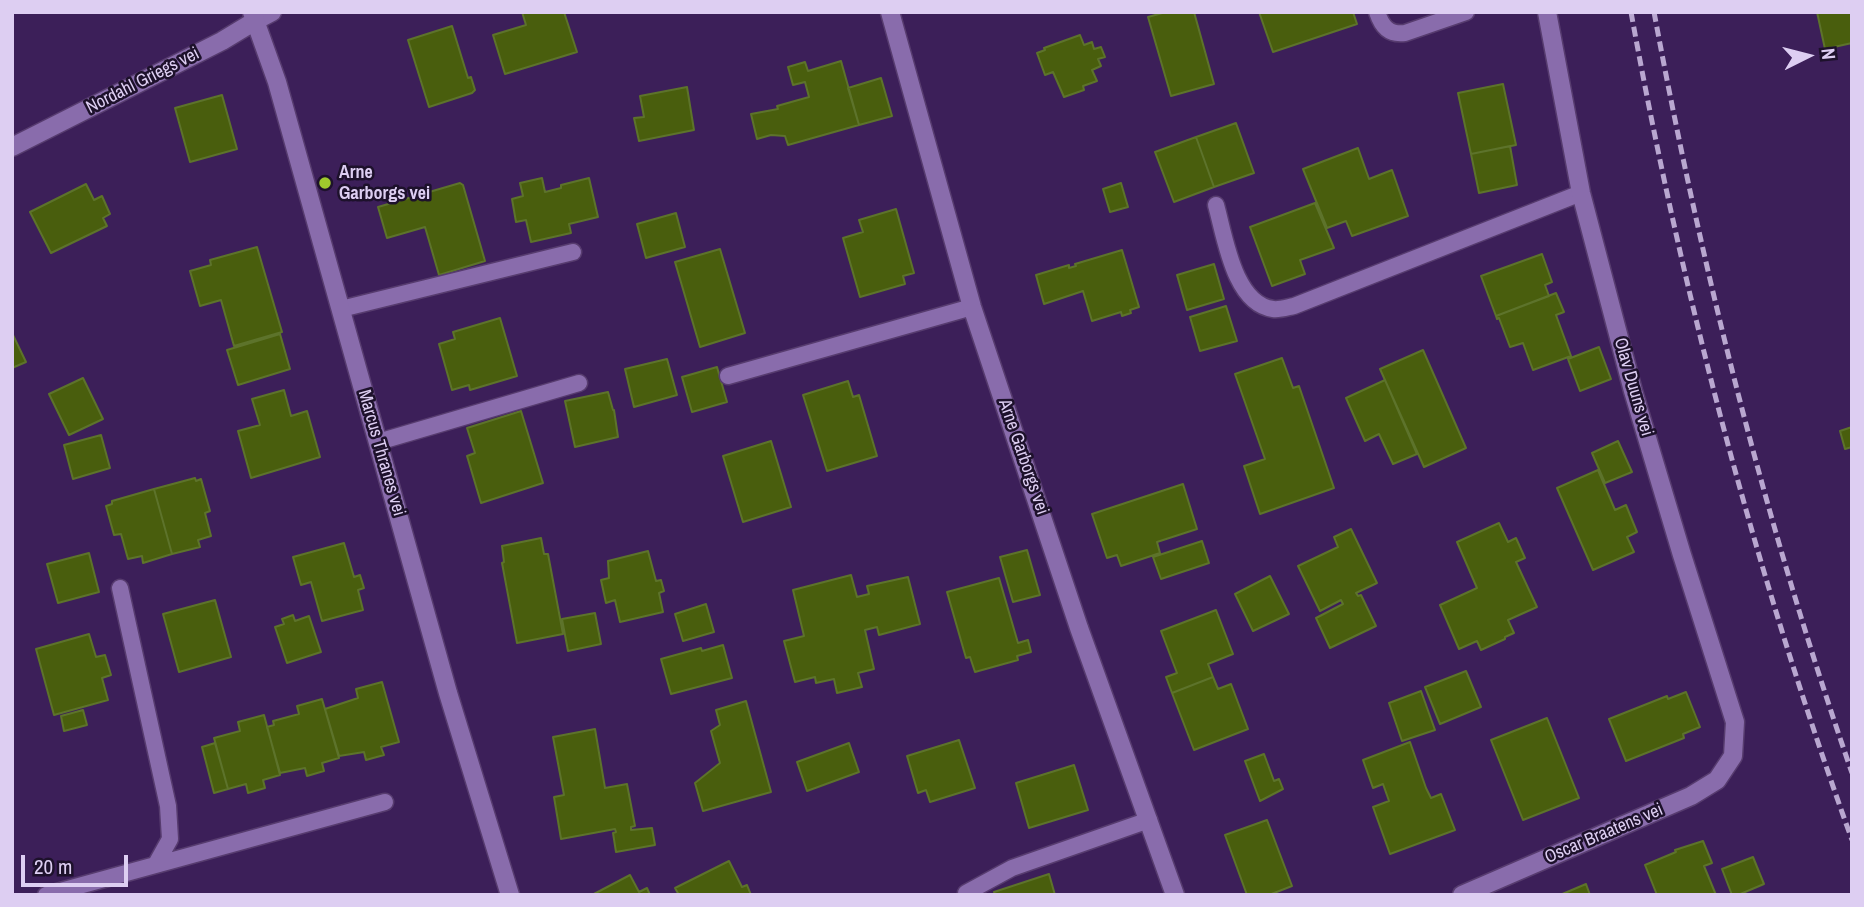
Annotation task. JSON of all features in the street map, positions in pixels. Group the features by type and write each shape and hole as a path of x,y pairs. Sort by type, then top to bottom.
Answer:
{"street":[{"name":"Nordahl Griegs vei","path":"12,147 222,41 254,17 272,12"},
{"name":"Arne Garborgs vei","path":"890,12 972,307 1079,628 1175,895"},
{"name":"Olav Duuns vei","path":"1547,12 1581,194 1633,391 1735,722 1733,756"},
{"name":"Marcus Thranes vei","path":"254,17 277,82 452,706 510,895"},
{"name":"Oscar Braatens vei","path":"1462,895 1691,796 1717,780 1733,756"}],"lane":[{"path":"1377,12 1387,30 1395,35 1466,12"},
{"path":"1216,205 1236,274 1246,293 1260,305 1275,309 1294,306 1581,194"},
{"path":"341,309 573,252"},
{"path":"728,376 972,307"},
{"path":"378,442 579,383"},
{"path":"120,588 168,806 170,839 156,864"},
{"path":"46,895 385,802"},
{"path":"966,893 1012,868 1149,820"}],"building":[{"path":"522,12 564,12 577,52 505,74 493,35 526,25"},
{"path":"1166,12 1194,12 1214,84 1171,96 1148,17"},
{"path":"1259,12 1353,12 1357,24 1273,52"},
{"path":"1817,12 1852,12 1852,43 1825,49"},
{"path":"452,26 468,78 471,77 475,90 429,107 408,40"},
{"path":"1080,35 1084,45 1092,42 1094,49 1101,47 1105,57 1098,59 1101,66 1092,70 1097,81 1083,86 1084,90 1064,97 1053,72 1045,75 1037,53"},
{"path":"841,61 859,125 788,145 785,136 771,135 757,139 751,114 778,109 777,106 809,97 805,82 793,85 788,67 805,62 808,71"},
{"path":"881,78 892,116 859,125 848,88"},
{"path":"1503,84 1516,145 1471,154 1458,93"},
{"path":"687,87 694,130 639,141 634,118 644,117 640,96"},
{"path":"222,95 237,149 190,162 175,108"},
{"path":"1236,123 1254,173 1214,187 1196,137"},
{"path":"1196,137 1214,187 1174,202 1155,152"},
{"path":"1510,146 1517,185 1479,193 1471,154"},
{"path":"1358,148 1369,179 1392,170 1408,216 1352,236 1346,221 1327,228 1303,169"},
{"path":"542,178 545,192 589,178 598,217 569,224 571,233 531,242 526,220 516,222 512,199 523,196 520,183"},
{"path":"460,183 463,185 485,261 439,275 425,227 387,238 378,207"},
{"path":"1121,183 1128,207 1110,212 1103,189"},
{"path":"86,184 94,200 102,196 110,214 103,218 107,226 51,253 30,212"},
{"path":"1315,203 1334,248 1300,260 1305,274 1272,286 1250,227"},
{"path":"896,209 914,273 903,276 905,284 860,297 843,238 863,232 859,220"},
{"path":"676,213 685,247 646,258 637,224"},
{"path":"257,247 282,332 234,346 221,300 200,306 190,271 211,265 210,260"},
{"path":"720,249 745,333 700,347 675,262"},
{"path":"1122,250 1139,307 1130,310 1131,313 1122,316 1121,312 1092,321 1083,291 1044,304 1036,275 1069,265 1069,268 1076,266 1075,264"},
{"path":"1542,254 1552,282 1545,285 1549,296 1496,316 1481,276"},
{"path":"1214,264 1224,299 1187,310 1177,275"},
{"path":"1556,293 1564,312 1556,315 1571,356 1533,370 1523,343 1510,347 1496,316"},
{"path":"1226,306 1237,341 1200,351 1190,317"},
{"path":"500,318 517,376 470,390 469,385 452,390 439,344 455,339 453,332"},
{"path":"12,333 26,362 12,368"},
{"path":"280,334 290,369 238,385 227,350"},
{"path":"1599,347 1611,379 1580,391 1568,359"},
{"path":"1423,350 1466,448 1424,467 1380,369"},
{"path":"1282,358 1293,388 1299,386 1334,488 1260,514 1244,466 1265,459 1235,374"},
{"path":"667,359 677,395 634,407 625,369"},
{"path":"717,367 727,402 692,412 682,377"},
{"path":"83,378 103,419 69,435 49,394"},
{"path":"1385,380 1417,454 1393,464 1379,434 1365,441 1346,398"},
{"path":"848,381 853,397 859,395 877,456 827,471 803,395"},
{"path":"284,390 291,416 307,411 320,457 251,478 238,431 260,425 252,399"},
{"path":"608,392 618,437 575,447 565,401"},
{"path":"521,411 543,483 481,503 467,456 475,453 467,428"},
{"path":"1852,427 1852,447 1845,449 1840,431"},
{"path":"101,435 110,468 73,479 64,445"},
{"path":"771,441 791,507 743,522 723,456"},
{"path":"1618,441 1632,472 1605,483 1592,453"},
{"path":"1598,470 1615,510 1626,505 1637,532 1627,537 1634,552 1593,570 1557,488"},
{"path":"195,478 196,481 201,479 210,511 205,513 211,536 198,540 200,547 172,554 154,489"},
{"path":"1183,484 1197,529 1157,542 1160,553 1121,566 1117,555 1107,558 1092,514"},
{"path":"154,489 172,554 143,563 142,556 128,559 121,534 114,535 106,506 112,504 112,501"},
{"path":"1499,523 1508,542 1516,538 1525,558 1516,562 1537,607 1508,620 1514,633 1505,639 1481,650 1477,641 1459,649 1440,605 1477,588 1457,542"},
{"path":"1351,529 1377,583 1356,593 1361,595 1376,626 1330,648 1316,618 1343,604 1341,600 1320,611 1298,566 1338,547 1334,537"},
{"path":"541,538 544,554 548,554 563,634 517,643 502,563 502,546"},
{"path":"1202,541 1209,563 1161,579 1153,557"},
{"path":"344,543 354,577 360,575 364,588 358,590 363,610 322,621 311,582 301,585 293,557"},
{"path":"1027,550 1040,595 1013,602 1000,557"},
{"path":"648,551 656,581 661,580 664,591 659,593 663,612 620,622 615,600 606,603 601,580 609,578 608,561"},
{"path":"89,553 99,592 58,603 47,564"},
{"path":"851,575 857,597 869,594 867,586 908,577 920,624 879,635 877,627 865,630 874,669 858,673 862,687 837,693 834,679 816,683 815,677 795,682 784,641 804,636 793,590"},
{"path":"1270,576 1289,614 1253,631 1235,594"},
{"path":"999,578 1018,643 1028,640 1031,652 1017,656 1018,660 975,672 970,657 966,658 947,592"},
{"path":"215,600 231,657 179,672 163,614"},
{"path":"706,604 714,632 683,641 675,614"},
{"path":"1216,610 1233,654 1208,664 1213,677 1172,693 1166,677 1177,673 1161,631"},
{"path":"595,613 601,644 568,651 562,619"},
{"path":"293,615 295,621 309,616 321,652 287,663 275,627 284,624 282,619"},
{"path":"89,634 96,657 105,655 111,675 102,678 108,700 54,715 36,649"},
{"path":"723,645 732,678 671,694 661,659"},
{"path":"1466,671 1481,707 1440,724 1425,687"},
{"path":"1213,677 1218,689 1231,684 1248,729 1194,750 1172,693"},
{"path":"382,682 399,742 381,747 384,755 366,760 364,752 339,756 325,709 358,698 356,689"},
{"path":"1421,691 1435,730 1402,741 1389,703"},
{"path":"1686,692 1700,727 1683,734 1684,738 1626,761 1609,719 1667,696 1668,699"},
{"path":"322,699 339,758 322,763 324,771 307,776 305,768 280,773 267,727 274,725 273,721 299,714 297,706"},
{"path":"746,701 771,792 703,811 695,783 720,763 711,731 720,725 716,710"},
{"path":"83,710 87,725 64,731 61,716"},
{"path":"264,715 280,775 263,780 265,788 248,793 246,784 228,789 214,738 240,731 238,722"},
{"path":"1547,718 1579,798 1523,820 1491,740"},
{"path":"595,729 605,788 627,784 635,826 631,827 631,830 652,828 655,845 616,852 613,833 616,832 615,829 561,839 554,797 564,795 553,737"},
{"path":"959,740 975,788 930,802 926,790 918,793 907,756"},
{"path":"1410,742 1431,798 1441,794 1455,830 1390,854 1373,807 1389,801 1383,784 1373,788 1363,760"},
{"path":"215,743 228,789 214,793 202,747"},
{"path":"849,743 859,772 807,791 797,762"},
{"path":"1264,754 1274,781 1279,779 1283,789 1260,801 1245,761"},
{"path":"1074,765 1088,810 1029,828 1016,783"},
{"path":"1267,820 1292,886 1269,895 1247,895 1225,835"},
{"path":"1703,841 1712,863 1704,866 1716,895 1657,895 1645,865 1676,852 1675,850"},
{"path":"1753,857 1764,884 1732,895 1722,869"},
{"path":"729,861 742,887 747,885 751,895 679,895 675,888"},
{"path":"1049,874 1055,895 995,895 994,892"},
{"path":"630,875 639,892 647,888 650,895 592,895"},
{"path":"1586,884 1590,895 1560,895"}],"railway":[{"path":"1631,12 1673,222 1724,430 1784,637 1852,840"},
{"path":"1654,12 1693,205 1739,396 1792,586 1852,773"}],"place":[{"name":"Arne Garborgs vei","path":"325,183"}]}
